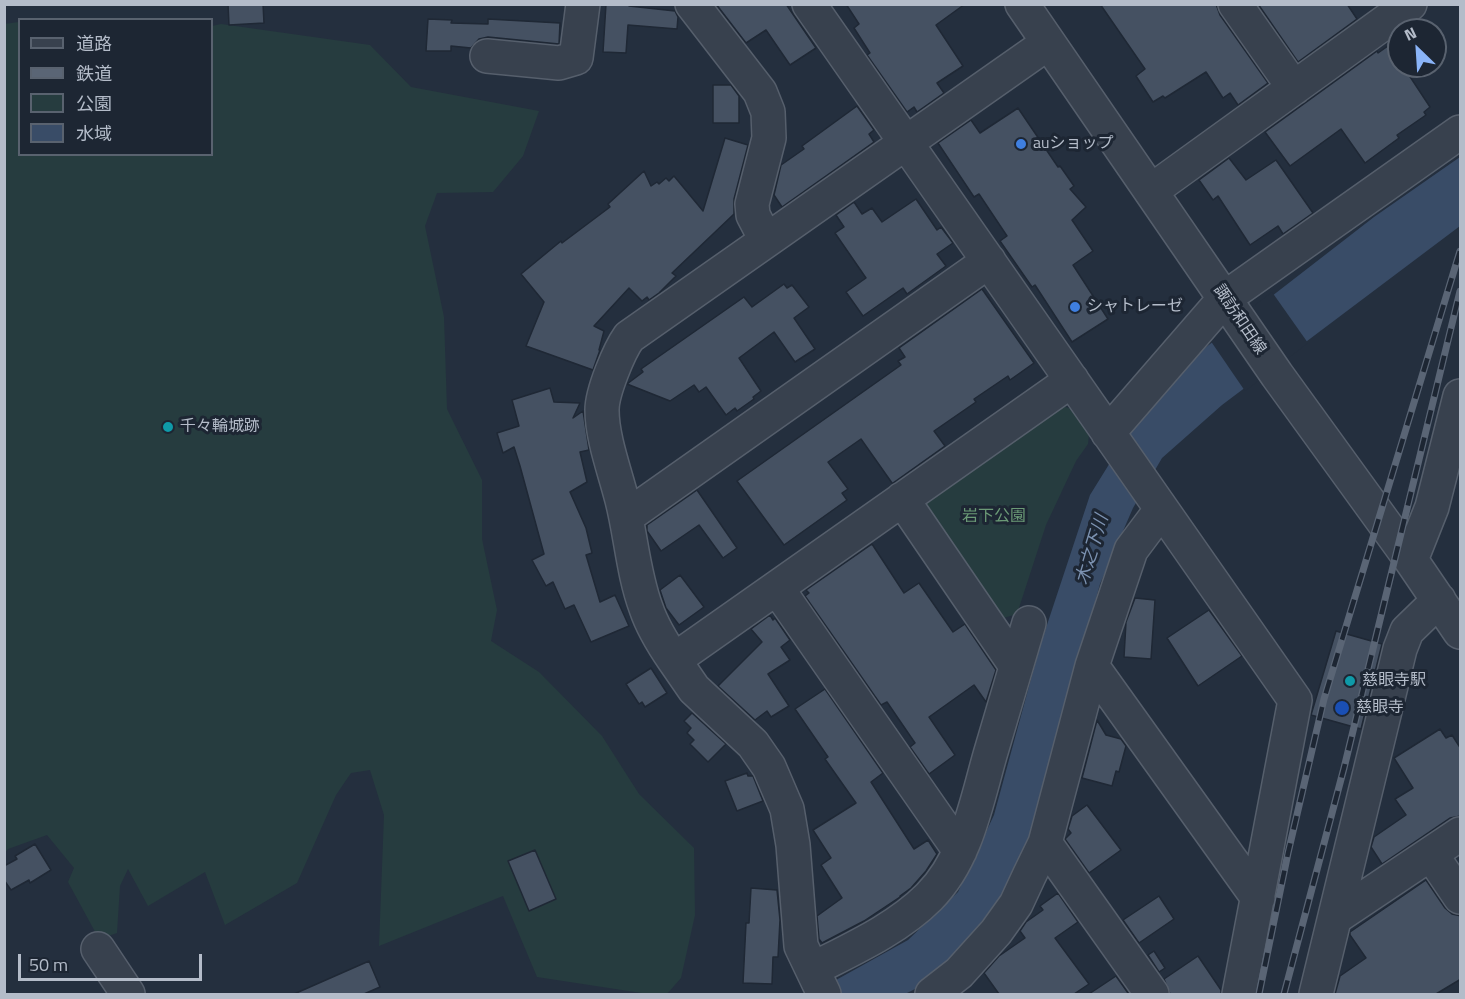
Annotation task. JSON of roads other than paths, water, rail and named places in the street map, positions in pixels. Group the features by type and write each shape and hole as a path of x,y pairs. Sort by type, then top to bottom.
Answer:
{"street":[{"path":"487,56 559,63 576,58 583,4"},
{"path":"692,4 760,92 768,112 769,138 752,204 753,215 766,240"},
{"path":"809,4 1295,700 1239,994"},
{"name":"諏訪和田線","path":"1022,4 1277,375 1461,632"},
{"path":"1235,4 1294,88"},
{"path":"1151,191 1410,4"},
{"path":"1029,623 969,828 948,872 929,896 901,920 868,940 818,981 801,946 793,845 787,809 769,767 753,744 694,688 660,640 646,608 634,563 626,517 603,423 602,406 618,353 629,337 1048,43"},
{"path":"1112,439 1229,305 1461,132"},
{"path":"626,517 989,261"},
{"path":"674,660 1072,380"},
{"path":"1411,560 1432,507 1461,396"},
{"path":"902,499 1016,666"},
{"path":"932,994 967,984 996,932 1016,904 1045,843 1092,666 1131,550 1158,504"},
{"path":"777,588 960,851"},
{"path":"1316,994 1400,649 1407,631 1439,600"},
{"path":"1092,666 1258,898"},
{"path":"1336,917 1461,834"},
{"path":"1045,843 1152,994"},
{"path":"1431,854 1461,897"},
{"path":"98,949 128,994"}],"water":[{"name":"木之下川","path":"1460,157 1460,226 1222,405 1162,458 1133,508 1100,584 1026,852 997,902 954,957 927,983 905,994 820,994 839,986 836,980 908,940 958,892 994,815 1040,646 1090,495 1134,424 1201,351 1374,217"}],"railway":[{"path":"1259,994 1288,853 1324,699 1460,251"},
{"path":"1284,994 1344,768 1460,291"}],"place":[{"name":"auショップ","path":"1021,144"},
{"name":"シャトレーゼ","path":"1075,307"},
{"name":"千々輪城跡","path":"168,427"},
{"name":"慈眼寺駅","path":"1350,681"},
{"name":"慈眼寺","path":"1342,708"}],"park label":[{"name":"岩下公園","path":"994,517"}]}
